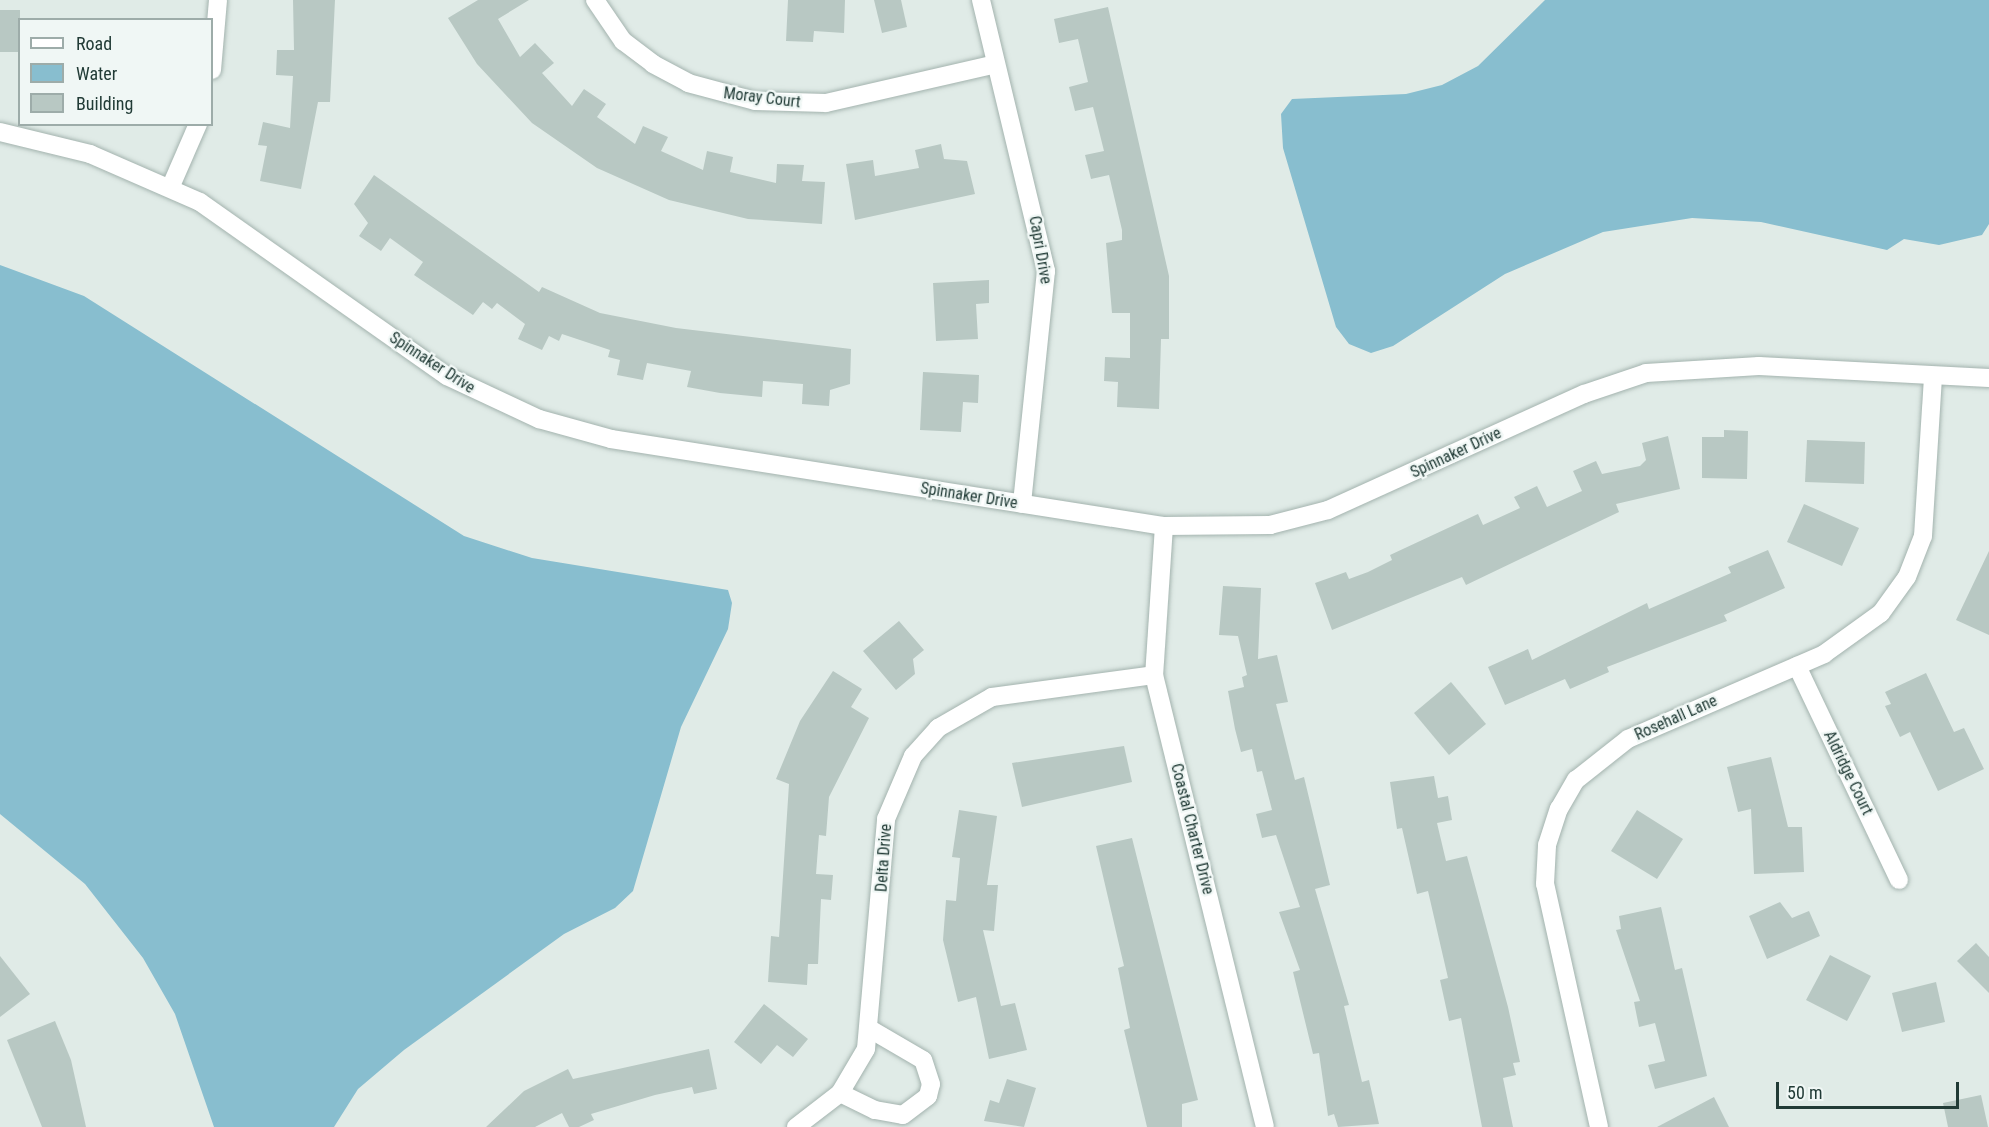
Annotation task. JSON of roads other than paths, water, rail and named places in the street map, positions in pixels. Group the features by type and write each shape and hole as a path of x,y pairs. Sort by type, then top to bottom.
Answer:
{"street":[{"path":"213,58 218,0"},
{"name":"Moray Court","path":"595,0 623,41 653,64 688,83 755,101 826,104 996,64"},
{"name":"Capri Drive","path":"981,0 1046,271 1022,504"},
{"path":"171,186 197,126"},
{"name":"Spinnaker Drive","path":"0,132 90,154 171,186 447,376 539,419 611,439 1164,526 1270,525 1328,510 1584,394 1646,373 1759,366 1933,378 1989,378"},
{"name":"Rosehall Lane","path":"1599,1127 1545,884 1547,845 1559,809 1576,780 1628,739 1797,666 1854,636 1881,613 1907,578 1923,536 1933,378"},
{"name":"Coastal Charter Drive","path":"1164,526 1154,675 1265,1127"},
{"name":"Aldridge Court","path":"1797,666 1899,880"},
{"name":"Delta Drive","path":"796,1127 840,1093 861,1062 870,1029 886,819 913,756 938,728 992,697 1154,675"},
{"path":"840,1093 875,1110 903,1115 928,1096 931,1084 923,1060 870,1029"}],"water":[{"path":"1545,0 1989,0 1989,224 1982,235 1939,245 1904,239 1887,250 1761,222 1692,218 1603,232 1505,274 1393,346 1371,353 1349,344 1336,327 1283,148 1281,114 1292,99 1406,94 1442,85 1478,66"},
{"path":"0,265 84,296 464,536 532,558 728,590 732,603 728,629 681,727 633,891 615,908 564,934 404,1050 358,1089 334,1127 214,1127 175,1014 143,958 85,884 0,814"}]}
